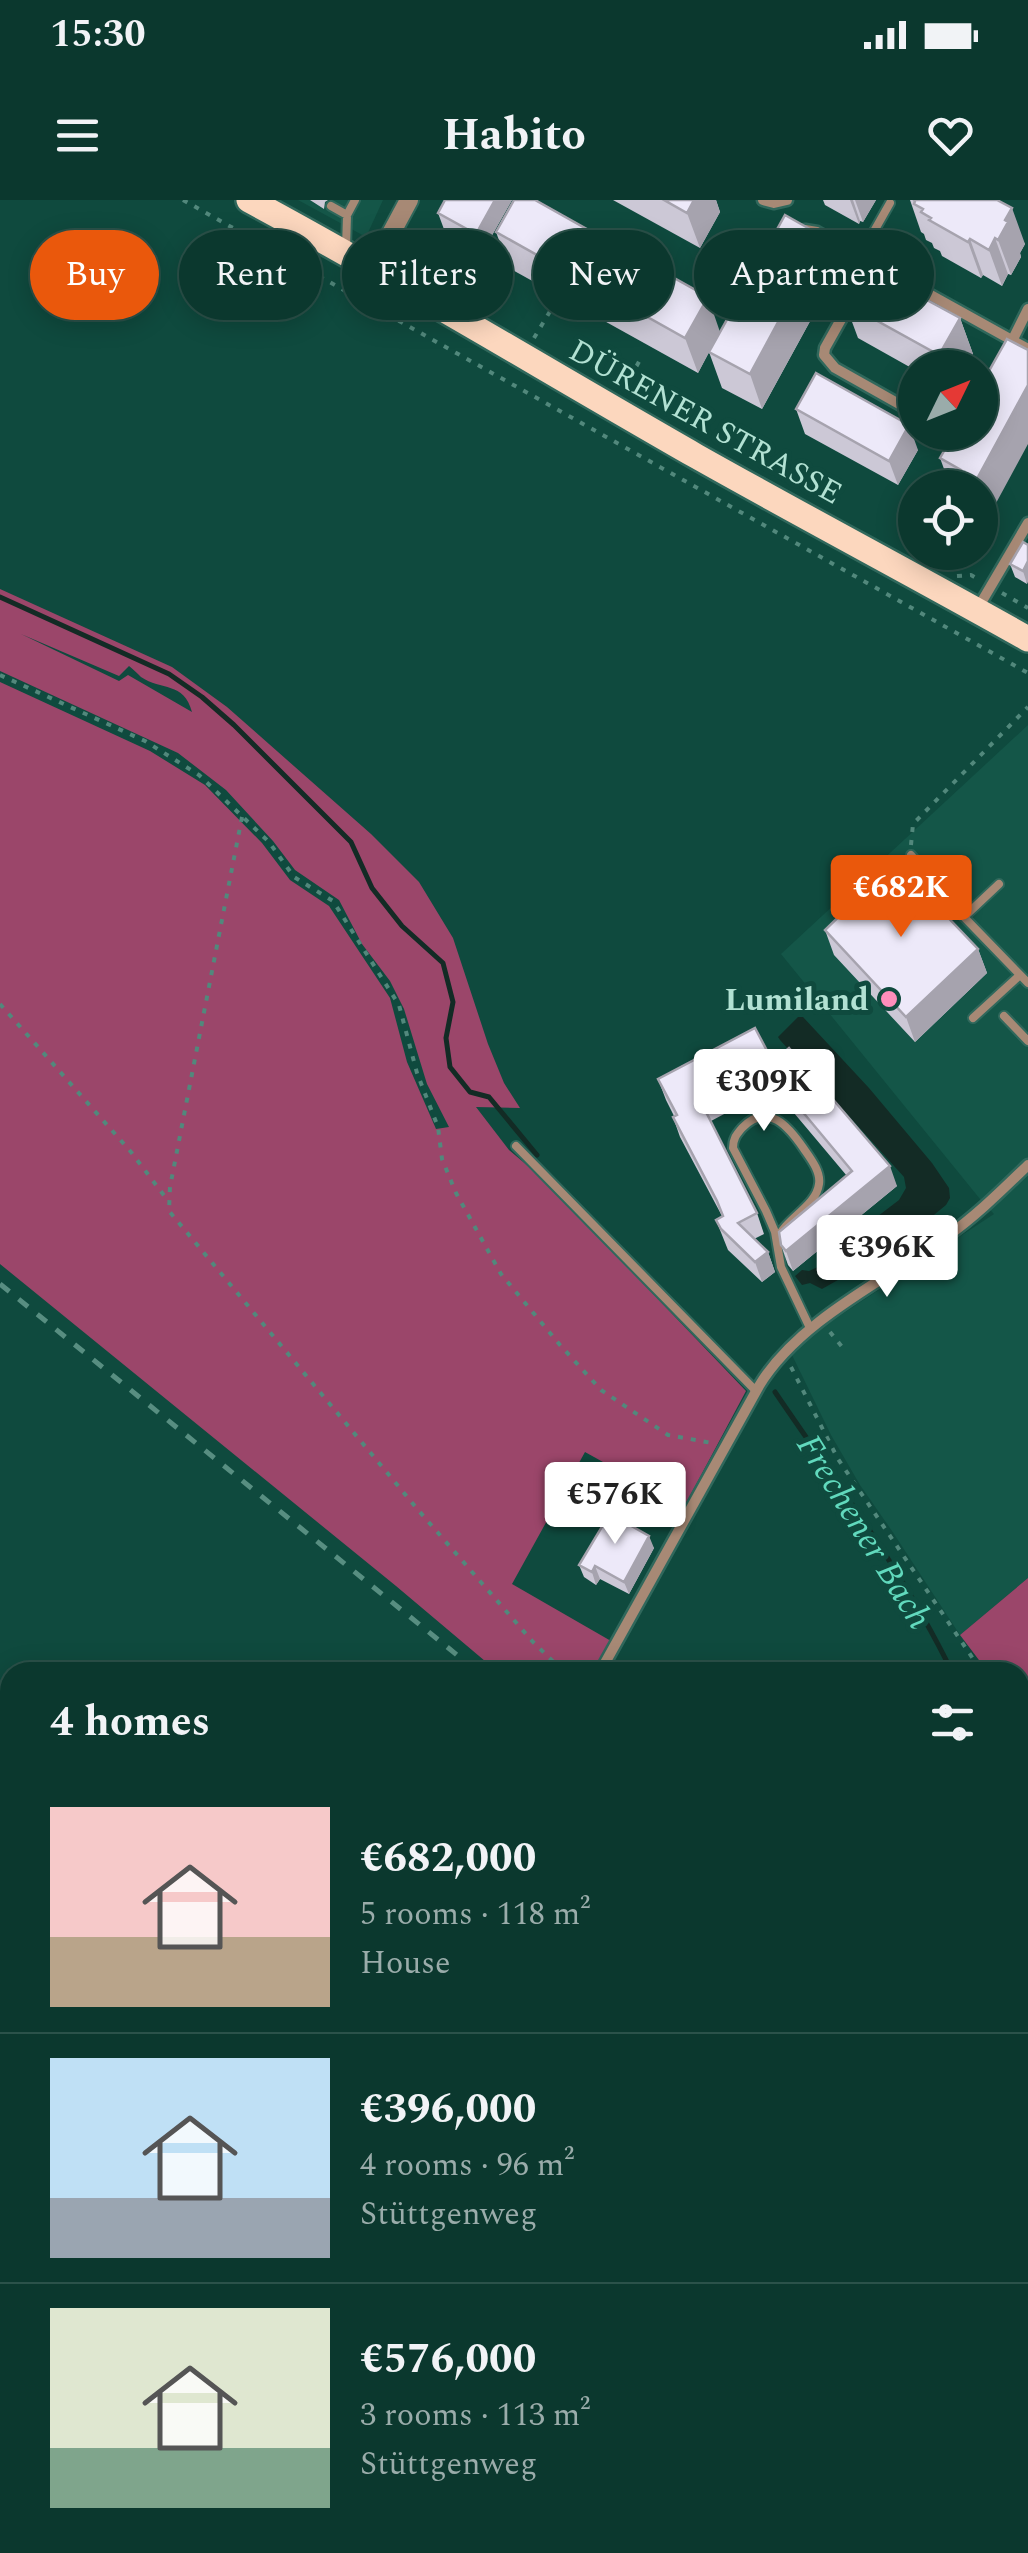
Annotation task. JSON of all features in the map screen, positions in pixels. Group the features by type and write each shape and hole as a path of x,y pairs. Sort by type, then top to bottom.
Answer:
{"main road":[{"name":"DÜRENER STRASSE","path":"248,200 342,250"},
{"name":"DÜRENER STRASSE","path":"464,320 698,456 978,609 1025,630"}],"street":[{"path":"393,230 409,200"},
{"path":"763,200 787,200"},
{"path":"934,297 1028,349"},
{"path":"1004,354 1028,309"},
{"path":"839,320 824,355 835,368 898,404"},
{"path":"978,609 1024,538 1028,523"},
{"path":"606,1662 760,1385 783,1354 816,1324 949,1235 1028,1165"}],"lane":[{"path":"347,230 347,215 355,200"},
{"path":"875,230 890,203"},
{"path":"331,206 347,215"},
{"path":"910,855 1028,983"},
{"path":"964,917 1000,884"},
{"path":"973,1018 1020,974"},
{"path":"1004,1016 1028,1042"},
{"path":"776,1240 784,1224 812,1199 820,1178 784,1124 774,1117 762,1116 750,1120 739,1132 733,1148 766,1211 781,1267 816,1324"},
{"path":"516,1146 760,1385"}],"path":[{"path":"183,200 1028,673"},
{"path":"532,344 545,320"},
{"path":"620,394 641,358"},
{"path":"0,676 145,741 200,775 269,842 294,878 333,901 399,1004 417,1072 438,1127 442,1159 456,1193 501,1274 601,1390 668,1435 726,1446"},
{"path":"910,855 913,824 1028,707"},
{"path":"242,817 169,1210 418,1511 554,1662"},
{"path":"0,1004 131,1152 169,1202"},
{"path":"816,1324 843,1348"},
{"path":"783,1354 838,1459 975,1662"}],"shaded area":[{"path":"298,200 383,200 369,230 353,230"},
{"path":"0,589 172,667 227,707 371,834 419,882 453,938 488,1044 504,1083 520,1108 476,1107 509,1150 541,1177 746,1391 684,1507 585,1452 512,1584 611,1641 599,1662 486,1662 0,1264 0,682 150,751 205,785 262,843 290,880 329,906 390,998 407,1062 436,1129 449,1127 427,1084 404,1009 339,900 295,870 226,790 178,753 0,671","holes":["21,634 119,676 129,666 141,677 178,691 192,712 128,675 119,681"]},
{"path":"1028,725 1028,1578 960,1635 860,1485 792,1355 818,1330 994,1214 781,954"},
{"path":"1028,1578 1028,1662 980,1662 960,1635"}],"water":[{"path":"798,1017 803,1017 869,1088 932,1163 949,1188 950,1198 891,1250 822,1289 810,1283 802,1285 795,1276 824,1264 899,1200 906,1188 904,1177 778,1037"}],"building":[{"path":"445,200 495,200 478,230 469,230 438,213"},
{"path":"514,200 535,200 589,230 533,230 533,253 513,242 513,230 497,230"},
{"path":"664,200 694,200 687,213"},
{"path":"914,200 997,200 1012,208 1005,220 1008,222 989,250 929,220"},
{"path":"785,215 812,230 777,230"},
{"path":"674,278 694,289 695,320 685,338 653,320 674,320"},
{"path":"934,304 960,318 942,350 930,350 876,320 934,320"},
{"path":"727,320 779,320 750,374 709,352"},
{"path":"1007,339 1028,350 1028,385 998,440 998,355"},
{"path":"816,373 898,419 898,445 889,461 796,409"},
{"path":"945,450 993,450 982,470 961,470 940,458"},
{"path":"1023,542 1028,545 1028,561 1023,571 1010,564"},
{"path":"895,862 978,949 906,1017 825,930"},
{"path":"755,1028 773,1062 789,1048 890,1166 786,1251 779,1232 852,1171 766,1068 701,1102 757,1213 738,1223 768,1252 755,1262 716,1220 723,1216 717,1201 673,1117 677,1115 658,1079"},
{"path":"615,1505 627,1512 621,1520 649,1536 624,1582 595,1566 592,1572 579,1565"}],"waterway":[{"name":"Frechener Bach","path":"0,597 169,674 202,697 351,842 372,888 402,926 443,963 453,1002 446,1038 450,1067 470,1092 489,1097 537,1155"},
{"name":"Frechener Bach","path":"775,1392 891,1564 947,1662"}],"railway":[{"path":"0,1284 466,1662"}],"place":[{"name":"Lumiland","path":"889,999"}]}
